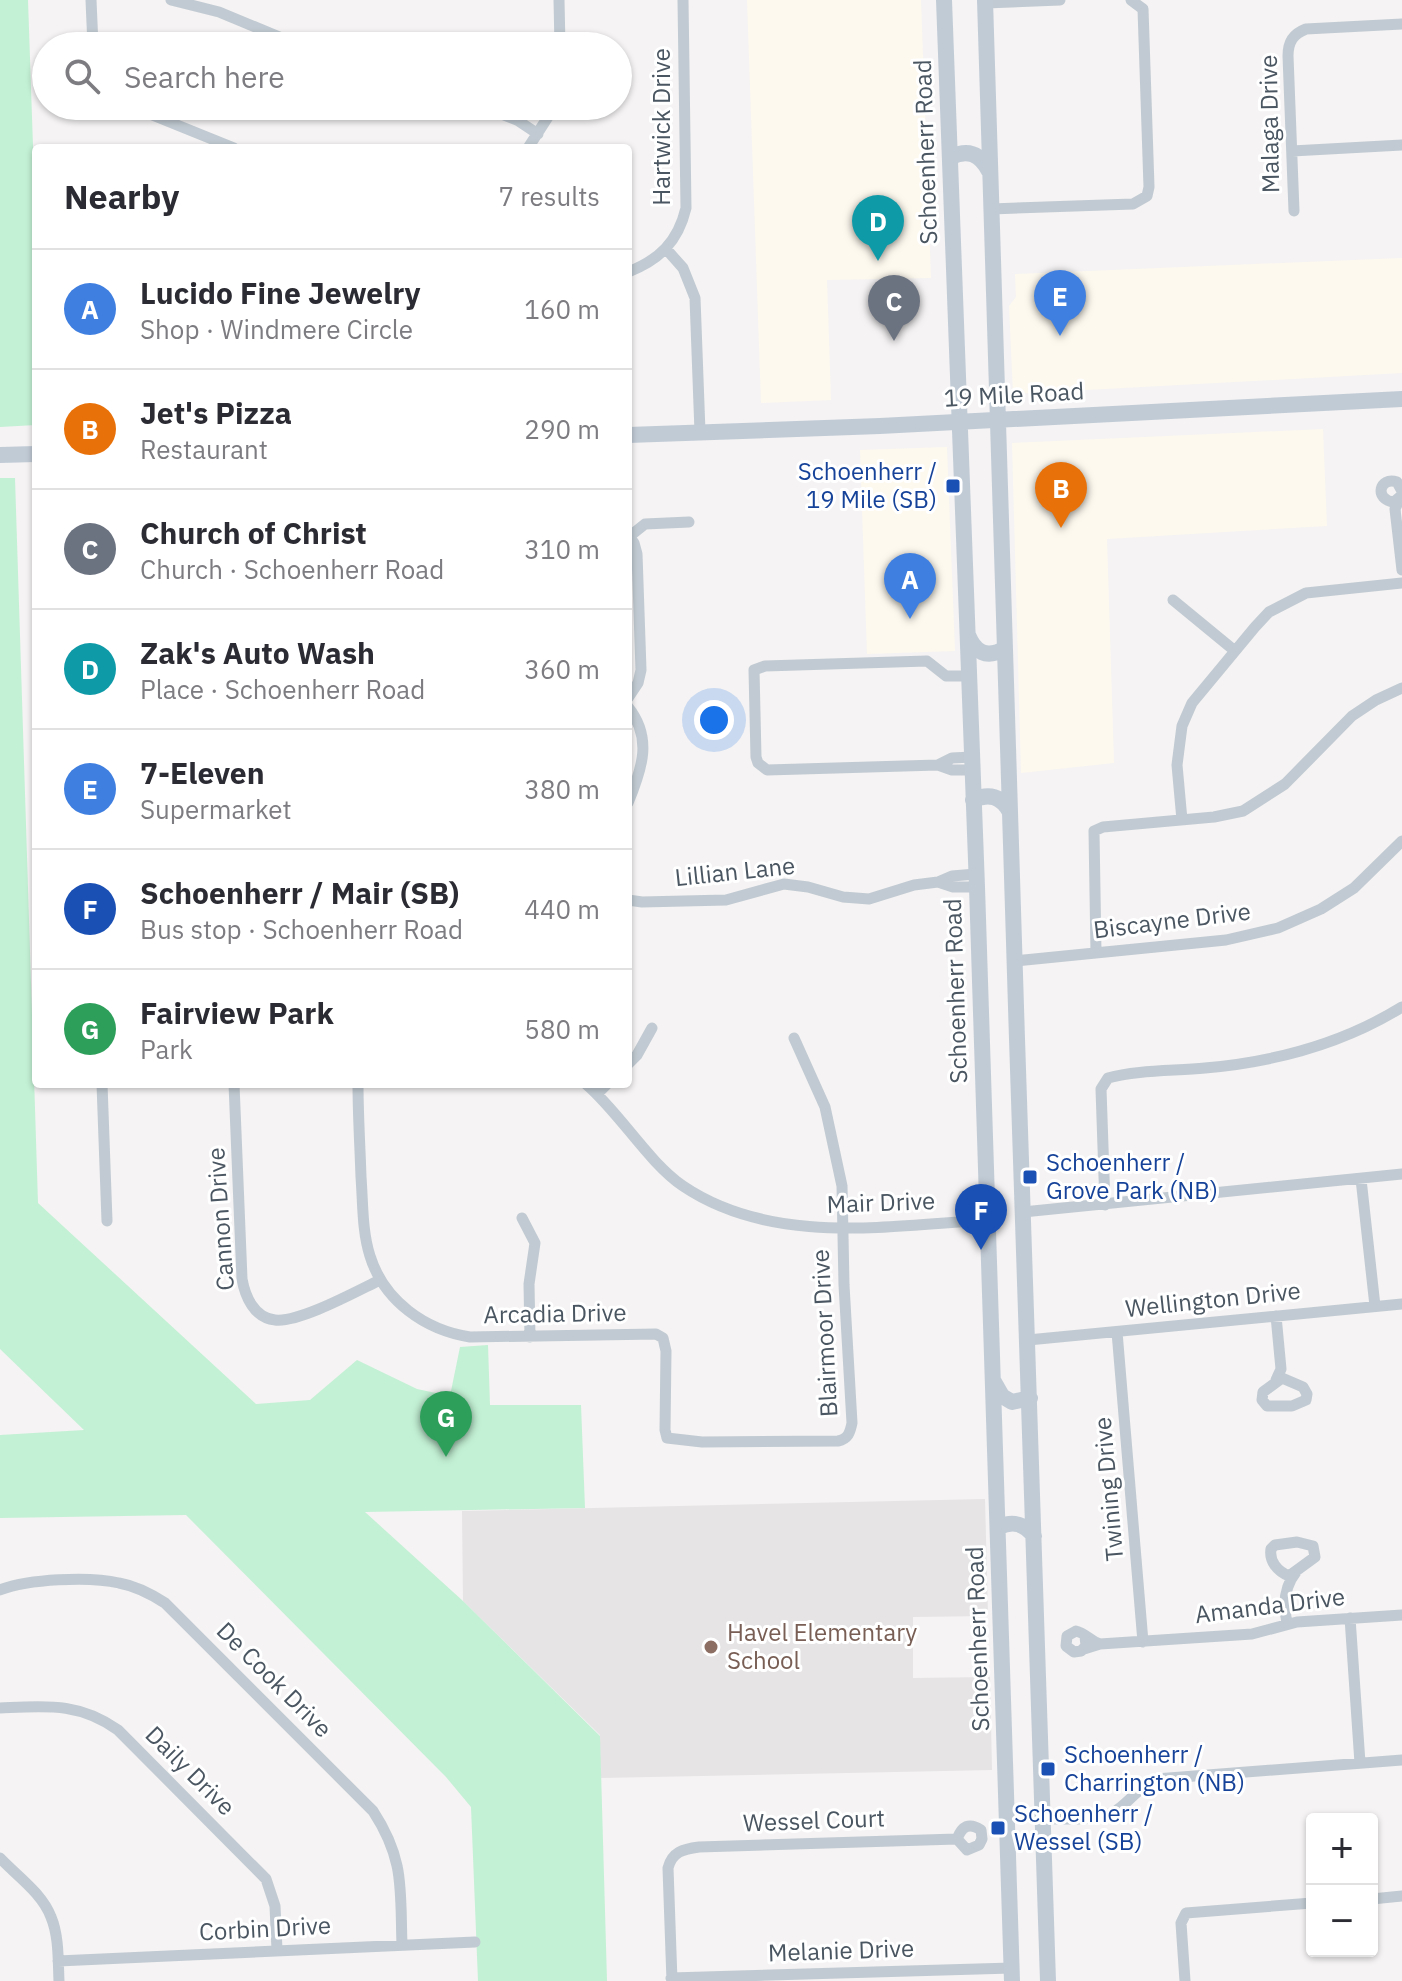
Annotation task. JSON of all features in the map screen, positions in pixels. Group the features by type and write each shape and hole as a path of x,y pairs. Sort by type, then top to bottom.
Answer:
{"main road":[{"name":"Schoenherr Road","path":"944,0 977,881 1012,1975"},
{"path":"985,1 1048,1981"},
{"path":"951,157 959,153 972,153 984,162 989,171"},
{"name":"19 Mile Road","path":"632,435 1402,399"},
{"path":"0,455 32,454"},
{"path":"968,634 982,653 993,654 1004,649"},
{"path":"973,800 993,796 1002,801 1010,812"},
{"path":"994,1380 998,1391 1007,1400 1018,1402 1030,1398"},
{"path":"999,1527 1016,1523 1028,1528 1034,1536"}],"street":[{"path":"91,0 92,32"},
{"path":"171,0 219,12 267,32"},
{"path":"559,0 560,32"},
{"name":"Hartwick Drive","path":"667,250 681,226 687,187 683,0"},
{"path":"985,1 1060,0"},
{"path":"991,209 1133,204 1147,196 1143,9 1131,0"},
{"name":"Malaga Drive","path":"1294,211 1288,50 1293,38 1300,32 1312,29 1402,24"},
{"path":"163,120 224,144"},
{"path":"517,120 538,134"},
{"path":"531,144 546,120"},
{"path":"1292,151 1402,145"},
{"path":"632,270 667,250 683,268 695,298 700,432"},
{"path":"1397,498 1402,570"},
{"path":"632,534 645,524 689,522"},
{"path":"632,543 637,554 641,670 632,692"},
{"path":"1182,820 1177,765 1182,726 1192,703 1269,612 1306,593 1402,583"},
{"path":"1173,600 1235,651"},
{"path":"969,676 946,676 927,661 765,666 754,670 756,757 767,770 938,765 952,758 972,764"},
{"path":"1096,953 1094,831 1103,827 1243,811 1270,795 1299,771 1352,716 1402,688"},
{"path":"632,713 640,726 645,747 632,791"},
{"name":"Biscayne Drive","path":"1015,961 1226,940 1278,928 1338,900 1368,876 1402,841"},
{"name":"Lillian Lane","path":"632,901 726,900 784,884 843,897 869,899 952,876 977,881"},
{"path":"1105,1205 1101,1089 1108,1078 1247,1064 1279,1057 1341,1038 1402,1007"},
{"path":"632,1060 652,1028"},
{"name":"Blairmoor Drive","path":"794,1038 825,1107 842,1186 852,1423 849,1434"},
{"path":"102,1088 107,1221"},
{"name":"Cannon Drive","path":"234,1088 242,1279 246,1297 255,1309 266,1317 283,1320 315,1310 380,1280"},
{"name":"Arcadia Drive","path":"358,1088 364,1224 371,1258 380,1280 410,1313 440,1330 470,1337 656,1334 663,1338 666,1351 665,1430 667,1438 677,1441 838,1441 849,1434"},
{"name":"Mair Drive","path":"590,1088 682,1185 720,1205 758,1217 842,1229 988,1220"},
{"path":"597,1094 603,1088"},
{"path":"1023,1212 1402,1174"},
{"path":"1361,1179 1375,1306"},
{"path":"522,1218 535,1243 529,1284 530,1337"},
{"name":"Wellington Drive","path":"1028,1340 1402,1304"},
{"path":"1276,1316 1279,1375 1263,1392 1262,1400 1267,1406 1292,1406 1304,1402 1306,1390 1279,1375"},
{"name":"Twining Drive","path":"1117,1332 1143,1642"},
{"path":"1280,1571 1289,1576 1296,1572 1315,1557 1313,1546 1308,1543 1275,1545 1271,1549 1272,1561 1288,1584"},
{"path":"1287,1623 1284,1605 1288,1584 1296,1572"},
{"name":"De Cook Drive","path":"0,1590 39,1581 110,1581 143,1590 165,1603 373,1811 388,1835 396,1857 402,1945"},
{"name":"Amanda Drive","path":"1084,1649 1100,1644 1252,1634 1287,1623 1402,1615"},
{"path":"1350,1618 1360,1763"},
{"path":"1085,1636 1087,1642 1084,1649 1071,1651 1066,1646 1066,1639 1076,1631 1100,1644"},
{"name":"Daily Drive","path":"0,1708 72,1708 97,1716 118,1730 266,1879 275,1906 277,1950"},
{"path":"1043,1819 1088,1818 1110,1813 1120,1808 1144,1784 1156,1779 1402,1760"},
{"name":"Wessel Court","path":"672,1980 667,1878 674,1854 699,1847 957,1839"},
{"path":"0,1858 46,1906 56,1931 59,1981"},
{"path":"1378,1898 1402,1896"},
{"path":"1185,1981 1182,1916 1194,1910 1306,1903"},
{"name":"Corbin Drive","path":"58,1961 475,1942"},
{"name":"Melanie Drive","path":"672,1980 1012,1975"}],"shaded area":[{"path":"747,0 921,0 931,278 827,280 831,400 761,403"},
{"path":"1402,258 1402,373 1013,394 1009,306 1016,297 1015,274"},
{"path":"1323,429 1327,526 1107,539 1114,763 1021,773 1012,443"},
{"path":"947,447 955,651 867,654 860,450"},
{"name":"Havel Elementary School","path":"985,1499 988,1616 913,1617 913,1678 990,1677 992,1770 600,1778 600,1735 463,1601 462,1511"}],"green space":[{"path":"0,0 28,0 33,144 32,425 0,427"},
{"path":"0,478 15,478 38,1203 256,1404 310,1400 357,1360 417,1389 450,1396 460,1347 488,1345 490,1405 581,1405 585,1508 365,1512 463,1601 600,1736 607,1981 478,1981 471,1807 446,1777 186,1515 0,1518 0,1435 84,1430 0,1349"}],"place":[{"name":"Zak's Auto Wash","path":"878,261"},
{"name":"7-Eleven","path":"1060,336"},
{"name":"Church of Christ","path":"894,341"},
{"name":"Schoenherr / 19 Mile (SB)","path":"953,486"},
{"name":"Jet's Pizza","path":"1061,528"},
{"name":"Lucido Fine Jewelry","path":"910,619"},
{"name":"Schoenherr / Grove Park (NB)","path":"1030,1177"},
{"name":"Schoenherr / Mair (SB)","path":"981,1250"},
{"name":"Fairview Park","path":"446,1457"},
{"name":"Havel Elementary School","path":"711,1647"},
{"name":"Schoenherr / Charrington (NB)","path":"1048,1769"},
{"name":"Schoenherr / Wessel (SB)","path":"998,1828"}]}
